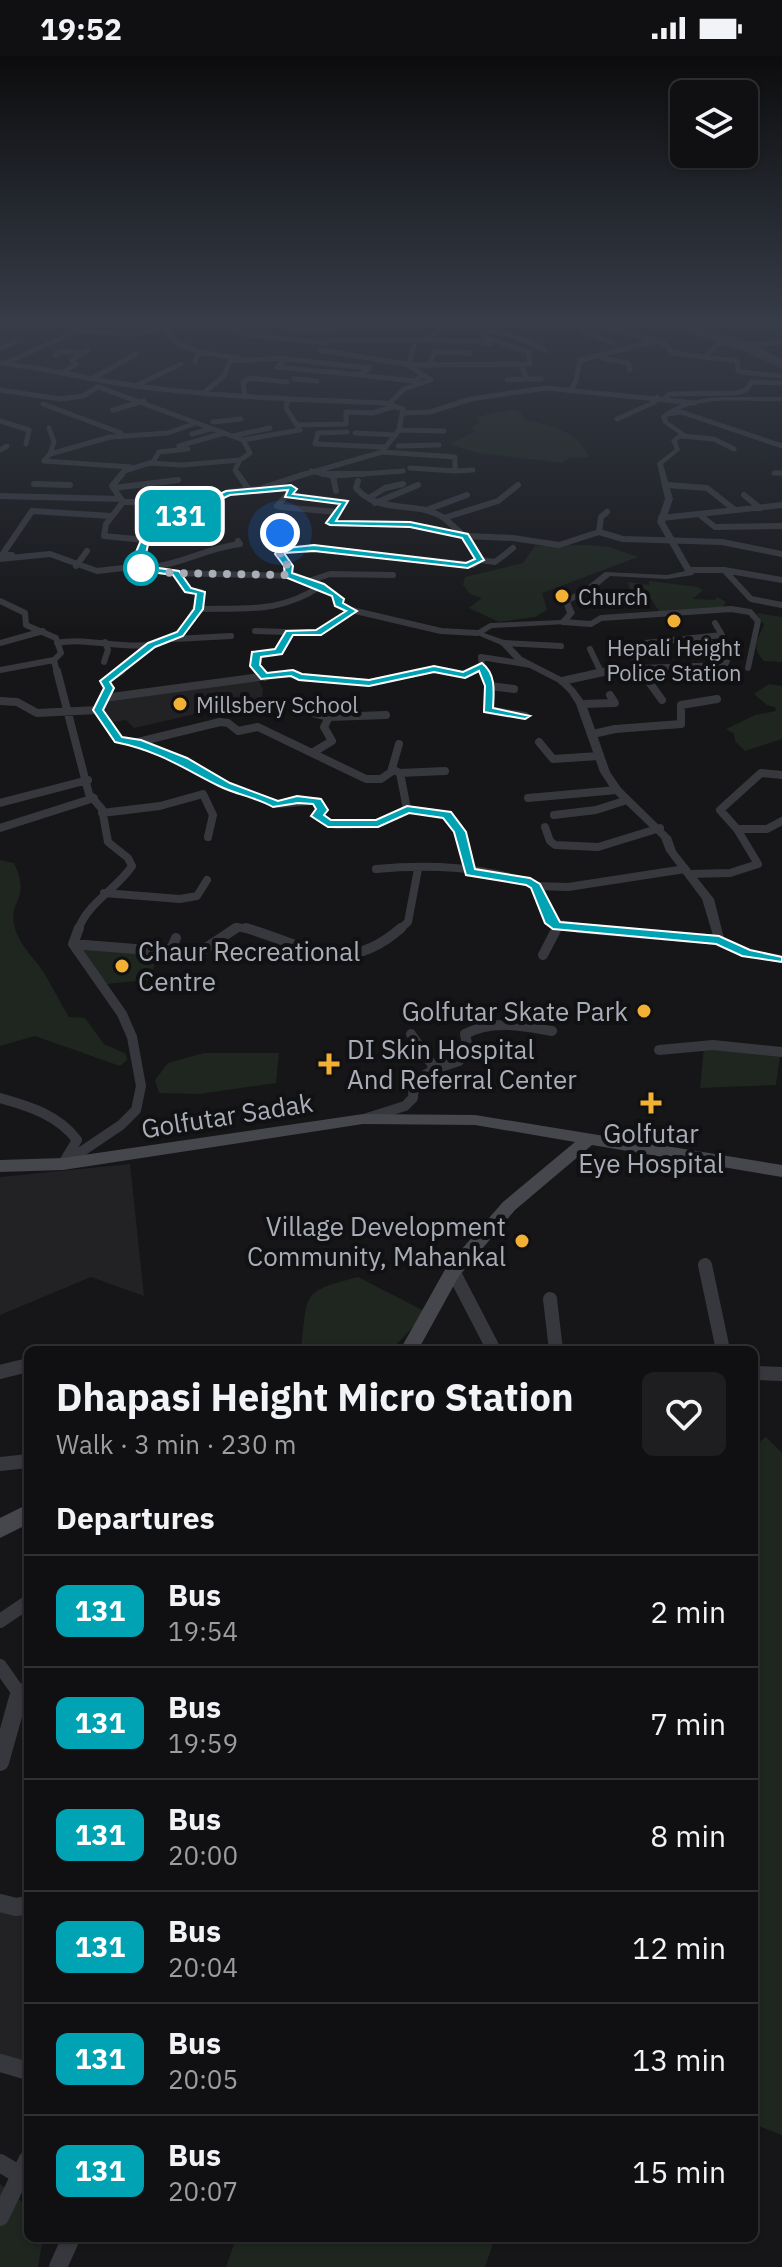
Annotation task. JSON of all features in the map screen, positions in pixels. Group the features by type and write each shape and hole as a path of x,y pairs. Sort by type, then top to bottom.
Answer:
{"main road":[{"name":"Golfutar Sadak","path":"0,1166 63,1164 363,1119 475,1120 782,1171"},
{"path":"411,1346 453,1271 509,1206 589,1139"},
{"path":"0,1529 24,1515"}],"street":[{"path":"20,427 29,430 26,444"},
{"path":"106,427 145,441"},
{"path":"154,432 173,427"},
{"path":"136,437 168,433 181,427"},
{"path":"192,434 207,427"},
{"path":"215,427 243,440 300,430 299,427"},
{"path":"382,452 389,447 400,427"},
{"path":"674,427 682,436"},
{"path":"726,427 782,446"},
{"path":"49,428 54,442 44,461 132,467 150,463 182,465 240,460 250,453 243,440"},
{"path":"233,436 270,428"},
{"path":"355,433 444,431"},
{"path":"347,432 318,433 315,444 389,447 439,445"},
{"path":"156,449 204,441 224,433"},
{"path":"50,454 125,434"},
{"path":"661,518 668,505 667,485 660,463 676,453 678,449 674,440 682,436 714,439 734,449"},
{"path":"0,450 7,446"},
{"path":"156,449 188,449"},
{"path":"150,463 156,449"},
{"path":"259,489 382,452 454,456 463,482"},
{"path":"240,460 236,474 249,490"},
{"path":"122,500 112,483 132,467"},
{"path":"313,472 473,470"},
{"path":"774,473 782,473"},
{"path":"334,474 336,491"},
{"path":"62,496 77,478"},
{"path":"113,488 178,480"},
{"path":"358,481 356,488 365,499 385,507 429,509 467,495"},
{"path":"34,484 70,485"},
{"path":"365,499 385,488 403,484"},
{"path":"375,503 418,485"},
{"path":"444,518 498,501 518,485"},
{"path":"667,485 707,488 735,510"},
{"path":"132,567 142,553 145,540 162,524 229,492 293,488 277,506 337,512"},
{"path":"288,495 345,502 325,530"},
{"path":"744,495 760,508"},
{"path":"2,498 62,496 204,502"},
{"path":"122,500 106,524 104,536 145,540"},
{"path":"661,518 782,505"},
{"path":"429,509 464,532 480,560"},
{"path":"28,560 2,555 32,511 111,516"},
{"path":"599,532 601,517 607,512"},
{"path":"700,515 715,527 782,526"},
{"path":"661,518 690,570"},
{"path":"284,520 280,536 289,549"},
{"path":"330,523 406,524 465,536 513,538 559,545 599,532 623,539 722,542 782,554"},
{"path":"401,533 406,524"},
{"path":"150,570 182,563 213,547 240,544 238,541"},
{"path":"774,551 782,545"},
{"path":"288,575 288,566 279,554 289,549 314,548 468,566 480,560 495,562 513,548"},
{"path":"76,566 87,551"},
{"path":"0,559 15,559 16,566 53,554 76,566 107,572 132,567 176,573 288,575 321,586 340,599 338,604 353,611 441,631 477,633 504,643 561,646"},
{"path":"563,622 571,613 565,601 584,593 608,574 676,576 690,570 724,570 782,580"},
{"path":"724,570 751,599 782,605"},
{"path":"98,710 109,688 105,681 151,645 180,634 199,609 201,592 188,590 176,573"},
{"path":"309,581 330,574 393,575"},
{"path":"199,609 274,608 298,601 321,586"},
{"path":"0,601 25,613 26,625 56,638 61,653 54,660 0,670"},
{"path":"477,633 490,626 563,622 591,624 601,618 716,610 750,612 758,621 748,668"},
{"path":"255,631 318,633 353,611"},
{"path":"662,700 639,668 627,643 723,633 715,623"},
{"path":"0,643 44,631"},
{"path":"433,638 441,631"},
{"path":"265,677 255,666 254,656 280,651 290,633"},
{"path":"162,641 192,635 211,642 231,636"},
{"path":"562,681 639,668 725,665 727,661 706,637"},
{"path":"57,643 89,638 151,645"},
{"path":"104,662 108,650 105,642"},
{"path":"504,643 531,665 562,681 581,704 599,756 617,790 660,828 708,899 719,940"},
{"path":"590,649 601,672"},
{"path":"525,716 487,710 490,686 479,659 487,657 531,665"},
{"path":"54,660 64,693 65,713 88,780 89,794 102,813 108,842 128,858 132,866 122,881 104,893 84,913 73,944 122,1014 132,1037 141,1086 136,1110 121,1125 63,1164"},
{"path":"104,698 293,673 299,677 369,683 434,669 465,675 482,666"},
{"path":"490,686 514,689"},
{"path":"581,704 615,703 610,695"},
{"path":"593,734 615,729 681,724 681,705 717,699"},
{"path":"0,701 17,702 37,713 98,710"},
{"path":"98,710 108,721 115,737 138,742 183,760 226,785 277,805 297,800 317,801 322,810 317,816 328,824 378,824 407,809 451,817 460,832 470,872"},
{"path":"305,711 329,717 386,715"},
{"path":"312,753 332,741 324,727 329,717"},
{"path":"138,742 225,722 238,731 258,727 372,780 389,777 397,771 445,771"},
{"path":"539,742 553,759 599,756"},
{"path":"399,744 397,771 407,809"},
{"path":"376,869 470,872 516,878 536,886 594,884 687,872 730,873 758,864 737,829 720,810 721,806 761,773 782,775"},
{"path":"0,803 88,780"},
{"path":"528,798 617,790"},
{"path":"102,813 160,806 203,794 214,815 208,837"},
{"path":"0,828 94,798"},
{"path":"554,815 596,810 627,800"},
{"path":"737,829 767,829 782,821"},
{"path":"545,827 550,841 555,845 598,847 660,828"},
{"path":"73,944 197,954 237,927 243,927 284,939 314,954 362,954 383,944 408,922 418,869"},
{"path":"104,893 180,899 197,896 207,880"},
{"path":"536,886 552,923 558,926 719,940 747,953 782,959"},
{"path":"543,955 558,926"},
{"path":"164,953 172,947 176,938"},
{"path":"363,1119 405,1106 413,1098 414,1081 435,1069 459,1061 468,1048 465,1034 470,1030 504,1025 552,1031"},
{"path":"411,1034 435,1069"},
{"path":"659,1050 713,1045 782,1052"},
{"path":"0,1098 32,1108 70,1130 77,1140 63,1164"},
{"path":"705,1265 722,1346"},
{"path":"453,1271 492,1346"},
{"path":"550,1299 556,1346"},
{"path":"0,1372 24,1366"},
{"path":"758,1373 782,1374"},
{"path":"0,1464 24,1459"},
{"path":"0,1621 24,1605"},
{"path":"0,1666 24,1690 0,1762"},
{"path":"0,1903 16,1907 24,1904"},
{"path":"0,2063 24,2070"},
{"path":"0,2163 24,2167 0,2217"},
{"path":"58,2267 69,2242"}],"shaded area":[{"path":"471,427 554,427 578,441 589,457 570,458 561,463 478,453 450,444 475,431"},
{"path":"535,546 609,547 638,557 542,593 547,610 535,617 499,622 469,608 482,598 470,594 463,585 465,577 523,563"},
{"path":"649,581 698,587 703,590 693,599 715,600 717,597 726,602 723,607 659,611 647,593 631,593 628,582 649,585"},
{"path":"757,613 782,617 782,662 764,661 758,652 756,644 764,625"},
{"name":"Millsbery School","path":"258,680 263,689 262,699 252,708 217,709 134,728 126,720 112,722 102,711 106,702 113,699"},
{"path":"769,684 782,686 782,739 745,751 735,741 734,734 726,729 755,715 776,711 775,707 767,705 754,694"},
{"path":"0,860 14,863 19,875 20,892 13,916 21,942 44,973 69,1017 85,1018 104,1044 126,1054 127,1060 120,1066 35,1036 0,1046"},
{"name":"Chaur Recreational Centre","path":"76,949 161,952 148,980 106,984"},
{"path":"704,1047 780,1055 776,1085 700,1088"},
{"path":"204,1053 279,1053 276,1083 199,1094 159,1093 155,1080 168,1063"},
{"path":"130,1164 144,1296 91,1277 0,1315 0,1177"},
{"path":"358,1277 424,1311 395,1346 301,1346 310,1297 326,1287"},
{"path":"766,1437 782,1453 782,2135 758,2126 758,1443"},
{"path":"0,1909 24,1909 24,2063 0,2055"},
{"path":"0,2184 24,2204 24,2242 42,2242 38,2267 0,2267"},
{"path":"235,2242 494,2242 485,2267 226,2267"}],"bus line":[{"name":"131","path":"525,716 487,710 490,686 482,666 465,675 434,669 369,683 299,677 293,673 265,677 255,666 256,654 279,652 290,633 318,633 353,611 338,604 340,599 321,586 288,575 288,566 279,554 281,551 314,548 468,566 480,560 465,536 410,524 330,523 345,502 288,495 293,488 229,492 162,524 145,540 142,553 132,567 176,573 178,580 188,590 201,592 199,609 180,634 151,645 105,681 109,688 98,710 118,740 138,742 183,760 226,785 277,805 305,799 317,801 322,810 317,816 328,824 378,824 407,809 447,815 460,832 470,872 530,882 536,886 552,923 558,926 719,940 747,953 782,959"}],"place":[{"name":"Church","path":"562,596"},
{"name":"Hepali Height Police Station","path":"674,621"},
{"name":"Millsbery School","path":"180,704"},
{"name":"Chaur Recreational Centre","path":"122,966"},
{"name":"Golfutar Skate Park","path":"644,1011"},
{"name":"DI Skin Hospital And Referral Center","path":"329,1064"},
{"name":"Golfutar Eye Hospital","path":"651,1103"},
{"name":"Village Development Community, Mahankal","path":"522,1241"}],"route":[{"path":"141,568 171,573 288,575 288,566 279,554 289,549 280,533"}]}
